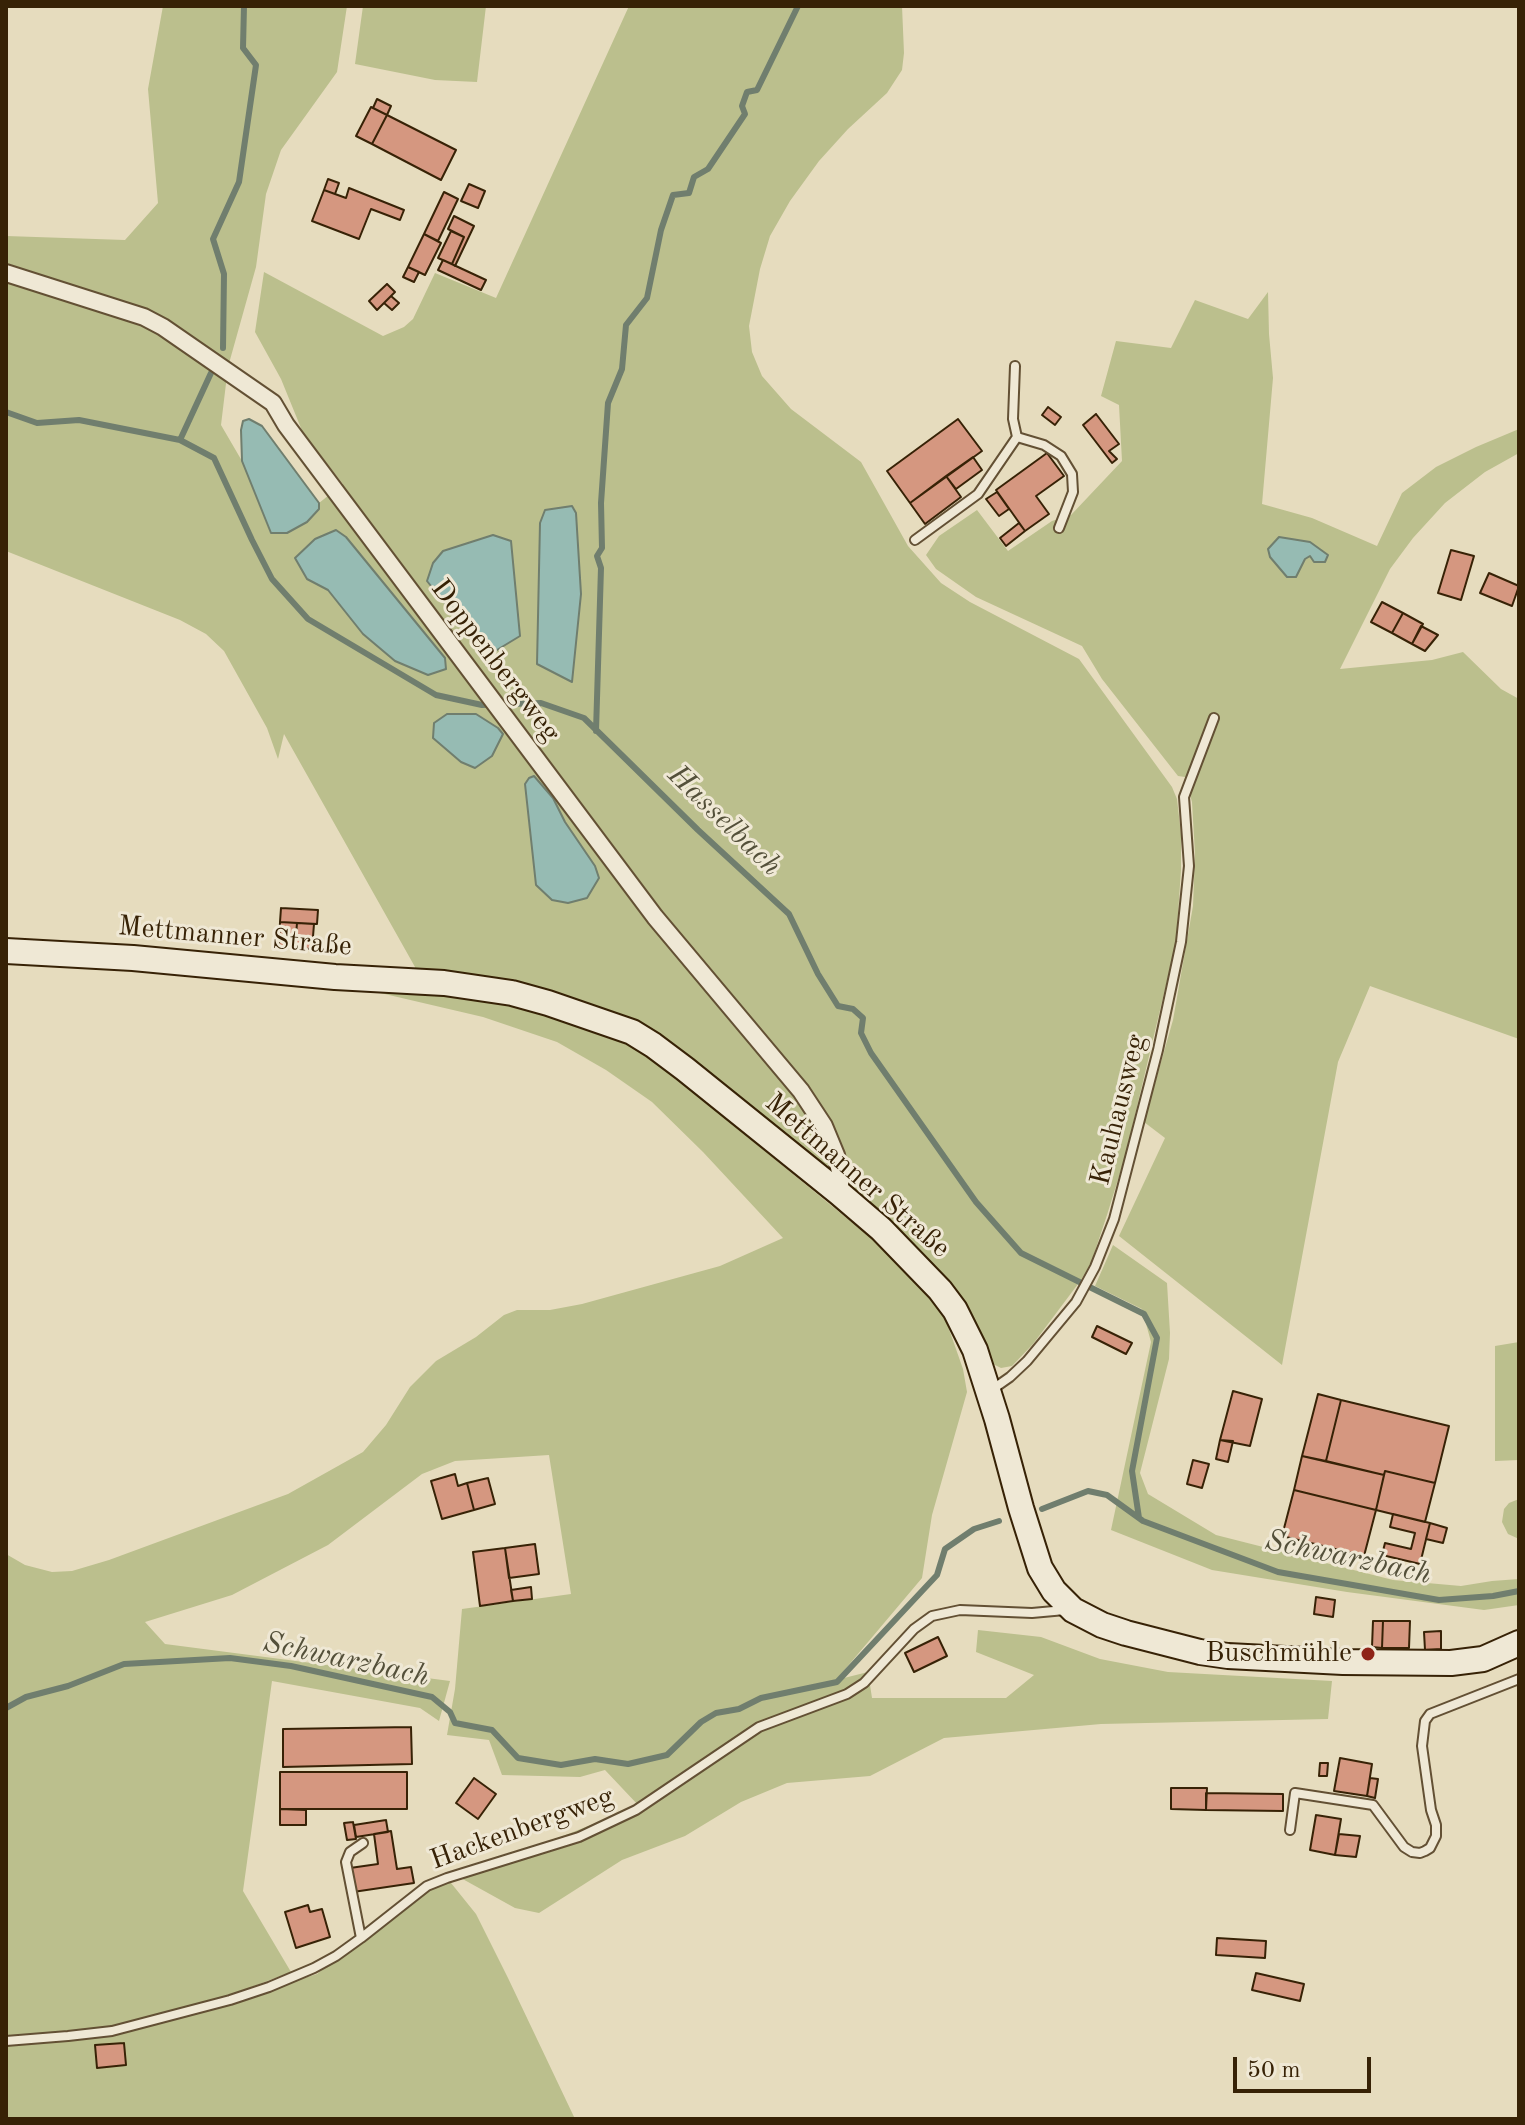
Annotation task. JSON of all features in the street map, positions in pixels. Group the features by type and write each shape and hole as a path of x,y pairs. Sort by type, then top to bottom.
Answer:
{"main road":[{"name":"Mettmanner Straße","path":"6,951 444,983 512,993 619,1027 653,1045 839,1193 881,1229 940,1290 975,1350 1040,1568 1054,1591 1073,1610 1126,1633 1228,1656 1451,1663 1483,1659 1519,1643"}],"street":[{"name":"Doppenbergweg","path":"6,273 144,317 273,403 286,425 655,917 801,1091 824,1126 836,1155 841,1176 839,1193"}],"lane":[{"path":"915,540 978,494 1017,437 1013,419 1015,366"},
{"path":"1017,437 1044,445 1061,456 1072,474 1073,492 1059,528"},
{"name":"Kauhausweg","path":"989,1392 1027,1361 1076,1302 1095,1267 1114,1219 1158,1050 1181,942 1189,866 1184,797 1214,718"},
{"name":"Hackenbergweg","path":"6,2041 112,2031 269,1987 314,1968 361,1938 427,1886 579,1837 636,1810 759,1727 847,1694 864,1683 914,1629 932,1616 960,1610 1032,1613 1073,1610"},
{"path":"1290,1830 1295,1793 1373,1805 1404,1847 1420,1853 1430,1848 1436,1836 1436,1825 1422,1746 1425,1721 1430,1714 1519,1679"},
{"path":"361,1938 346,1862 350,1852 363,1843"}],"green space":[{"path":"163,6 347,6 337,72 281,150 266,194 256,267 228,367 221,425 242,461 270,532 287,533 319,509 319,503 343,484 303,433 281,379 255,332 264,272 383,336 404,327 413,319 435,273 496,298 629,6 902,6 902,70 887,93 819,161 770,236 749,326 752,352 762,376 791,409 861,462 908,546 941,583 970,602 1079,659 1172,787 1177,799 1181,834 1176,943 1125,1157 1107,1215 1091,1263 1081,1280 1033,1344 1012,1366 1001,1368 993,1364 975,1323 666,1040 625,1017 555,994 414,971 415,967 284,734 278,759 267,728 224,651 206,634 180,620 6,551 6,236 125,240 158,203 148,89","holes":["572,506 576,513 581,594 547,669 537,664 538,633","315,539 363,634 328,590 307,579 295,558"]},
{"path":"363,6 486,6 477,82 435,80 355,64"},
{"path":"1268,292 1273,378 1262,504 1312,518 1377,546 1402,493 1436,467 1519,429 1519,453 1485,472 1445,503 1413,538 1390,569 1340,669 1432,660 1463,652 1501,689 1519,699 1519,1039 1370,986 1338,1062 1282,1365 1119,1236 1165,1138 1144,1122 1173,1020 1193,906 1195,854 1192,802 1185,777 1178,776 1102,679 1082,646 976,597 936,569 926,555 939,536 977,510 1008,551 1052,521 1071,515 1122,461 1119,405 1101,396 1116,341 1171,348 1195,300 1248,319"},
{"path":"359,988 439,993 495,1002 559,1017 638,1047 866,1234 916,1279 943,1312 963,1369 967,1392 932,1515 922,1578 836,1680 868,1672 872,1698 1006,1698 1034,1675 976,1652 978,1630 1041,1637 1100,1659 1168,1672 1332,1681 1328,1719 1101,1724 944,1738 870,1776 787,1783 741,1802 685,1836 622,1860 539,1913 515,1908 459,1877 639,1806 605,1770 580,1777 502,1775 489,1740 447,1735 455,1689 462,1609 571,1594 549,1455 455,1461 422,1474 328,1545 232,1595 145,1622 165,1644 450,1681 439,1721 420,1708 272,1681 243,1891 291,1972 233,1994 273,1988 317,1974 413,1895 447,1878 476,1914 575,2119 6,2119 6,1554 25,1565 52,1572 72,1571 288,1494 363,1452 386,1425 410,1387 436,1361 476,1337 504,1315 517,1310 550,1310 582,1304 720,1266 783,1238 652,1102 606,1070 557,1042 483,1017"},
{"path":"1113,1245 1167,1283 1169,1359 1140,1473 1148,1494 1216,1535 1393,1580 1461,1586 1519,1579 1519,1605 1484,1610 1212,1570 1111,1530 1151,1342 1142,1309 1095,1286"},
{"path":"1519,1342 1519,1460 1495,1461 1495,1346"},
{"path":"1519,1499 1519,1539 1508,1534 1502,1522 1504,1509"}],"water":[{"path":"249,419 262,426 319,503 319,509 307,522 287,533 271,533 242,461 241,430 243,421"},
{"path":"572,506 576,513 581,594 572,682 537,664 540,523 545,510"},
{"path":"336,530 346,537 445,658 446,669 428,675 395,661 363,634 328,590 307,579 295,558 315,539"},
{"path":"493,535 511,541 520,636 487,656 427,581 433,563 443,551"},
{"path":"1279,537 1310,542 1328,555 1325,562 1314,562 1310,556 1305,559 1296,577 1287,577 1270,557 1268,549"},
{"path":"447,714 476,714 498,728 503,734 492,756 475,768 461,762 433,738 434,723"},
{"path":"534,776 553,798 565,822 595,866 599,878 587,898 568,903 552,900 536,885 525,784"}],"building":[{"path":"377,99 391,106 387,115 373,108"},
{"path":"371,107 387,115 372,144 356,136"},
{"path":"387,115 456,150 441,180 372,144"},
{"path":"328,179 339,183 335,194 324,190"},
{"path":"469,184 485,191 478,208 461,201"},
{"path":"349,188 404,210 400,220 371,209 359,239 312,221 324,190 346,198"},
{"path":"444,192 458,199 438,241 424,234"},
{"path":"454,216 474,226 455,266 452,264 464,237 448,229"},
{"path":"451,231 464,237 452,264 438,258"},
{"path":"424,234 441,243 425,275 408,267"},
{"path":"443,260 486,280 481,290 438,270"},
{"path":"408,267 419,272 414,282 403,277"},
{"path":"387,284 395,292 377,310 369,301"},
{"path":"391,296 399,303 392,310 384,303"},
{"path":"1048,407 1061,417 1055,425 1042,415"},
{"path":"1096,414 1119,444 1109,451 1117,459 1112,463 1083,425"},
{"path":"958,419 982,451 910,503 887,471"},
{"path":"1047,453 1064,476 1036,496 1049,514 1025,531 996,490"},
{"path":"973,457 982,470 956,489 946,476"},
{"path":"946,476 961,497 925,524 910,503"},
{"path":"997,492 1009,509 999,516 986,499"},
{"path":"1019,523 1025,531 1006,546 1000,538"},
{"path":"1451,550 1474,556 1461,600 1438,593"},
{"path":"1489,573 1519,586 1512,606 1480,593"},
{"path":"1382,602 1403,613 1392,633 1371,622"},
{"path":"1403,613 1423,624 1412,644 1392,633"},
{"path":"1421,626 1438,635 1425,651 1412,644"},
{"path":"281,908 318,910 317,924 280,922"},
{"path":"280,922 297,923 295,948 279,947"},
{"path":"297,923 314,924 312,949 295,948"},
{"path":"1097,1326 1132,1343 1126,1354 1092,1337"},
{"path":"1233,1391 1262,1399 1250,1446 1220,1440"},
{"path":"1318,1394 1341,1400 1326,1461 1302,1456"},
{"path":"1341,1400 1449,1426 1435,1483 1326,1461"},
{"path":"1220,1440 1233,1441 1228,1462 1216,1459"},
{"path":"1302,1456 1384,1475 1376,1510 1294,1490"},
{"path":"1193,1460 1209,1464 1202,1488 1187,1484"},
{"path":"1385,1471 1435,1483 1425,1522 1376,1510"},
{"path":"455,1474 458,1486 467,1483 474,1510 442,1519 431,1481"},
{"path":"488,1478 495,1504 474,1510 467,1483"},
{"path":"1294,1490 1376,1510 1364,1556 1282,1536"},
{"path":"1393,1514 1430,1523 1420,1564 1382,1555 1385,1543 1411,1549 1415,1533 1390,1527"},
{"path":"1430,1523 1447,1528 1443,1543 1426,1539"},
{"path":"535,1544 539,1574 509,1578 505,1548"},
{"path":"505,1548 513,1601 480,1606 473,1552"},
{"path":"531,1587 532,1599 513,1601 511,1590"},
{"path":"1316,1597 1335,1600 1333,1617 1314,1614"},
{"path":"1373,1621 1383,1621 1382,1648 1372,1647"},
{"path":"1383,1621 1410,1621 1409,1648 1382,1648"},
{"path":"1441,1631 1441,1649 1425,1650 1424,1632"},
{"path":"938,1637 947,1656 914,1672 905,1653"},
{"path":"411,1727 412,1764 283,1767 283,1729"},
{"path":"1340,1758 1372,1764 1367,1796 1334,1791"},
{"path":"1320,1763 1328,1763 1327,1776 1319,1776"},
{"path":"280,1772 407,1772 407,1809 280,1809"},
{"path":"474,1778 496,1794 478,1819 456,1803"},
{"path":"1370,1778 1378,1779 1375,1798 1367,1796"},
{"path":"1171,1788 1207,1788 1206,1810 1171,1809"},
{"path":"1206,1793 1283,1794 1283,1811 1206,1810"},
{"path":"280,1809 306,1810 306,1825 280,1825"},
{"path":"1316,1815 1341,1819 1335,1855 1310,1850"},
{"path":"386,1820 388,1832 356,1837 354,1825"},
{"path":"353,1822 356,1839 347,1840 344,1823"},
{"path":"391,1831 397,1869 411,1867 414,1883 353,1892 350,1868 378,1864 374,1834"},
{"path":"1339,1834 1360,1836 1356,1857 1335,1855"},
{"path":"308,1905 310,1912 322,1909 330,1937 296,1948 285,1912"},
{"path":"1217,1938 1266,1941 1265,1958 1216,1955"},
{"path":"1256,1973 1304,1984 1300,2001 1252,1990"},
{"path":"124,2043 126,2065 97,2068 95,2045"}],"waterway":[{"path":"223,348 224,274 213,239 239,182 256,65 243,48 244,6"},
{"path":"596,731 601,568 597,556 602,548 601,503 608,403 622,369 626,325 647,298 661,230 673,195 689,193 694,177 708,169 745,114 742,106 747,92 757,90 798,6"},
{"path":"180,440 211,373"},
{"name":"Hasselbach","path":"6,412 37,423 79,420 180,440 214,458 272,579 308,619 436,695 482,705 541,703 584,718 789,914 818,974 838,1006 853,1009 863,1018 861,1033 871,1053 976,1202 1021,1253 1144,1314 1157,1338 1132,1471 1139,1518"},
{"name":"Schwarzbach","path":"1042,1509 1088,1491 1107,1495 1143,1521 1278,1572 1439,1600 1519,1591"},
{"name":"Schwarzbach","path":"6,1708 26,1697 68,1686 124,1664 230,1658 291,1666 432,1697 450,1712 455,1723 492,1730 518,1758 561,1765 595,1759 628,1764 667,1755 701,1722 716,1713 739,1709 761,1698 837,1682 937,1575 945,1549 974,1529 999,1521"}],"place":[{"name":"Buschmühle","path":"1368,1654"}]}
